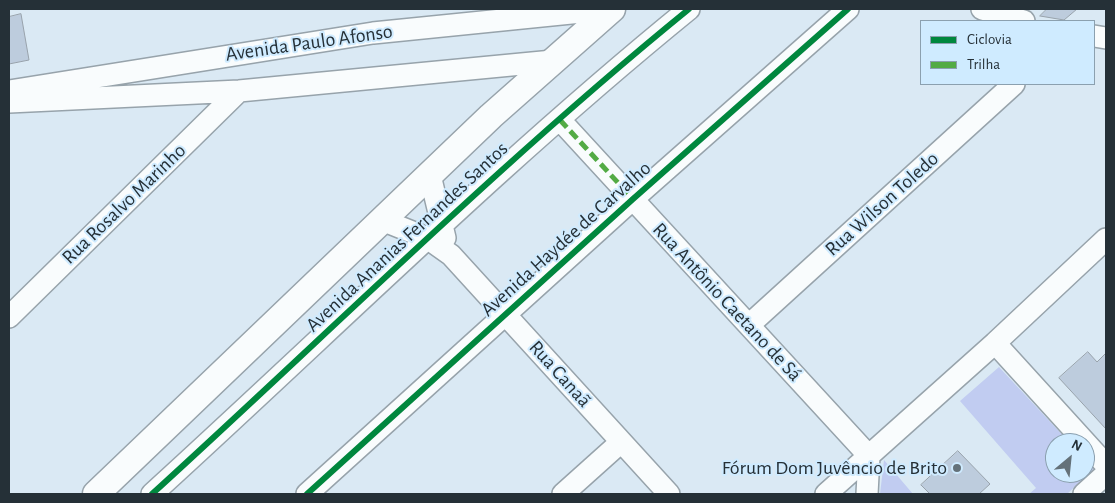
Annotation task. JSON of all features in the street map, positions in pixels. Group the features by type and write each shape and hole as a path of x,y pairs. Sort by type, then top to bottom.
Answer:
{"main road":[{"name":"Avenida Ananias Fernandes Santos","path":"96,494 382,220 611,9"}],"street":[{"name":"Avenida Paulo Afonso","path":"9,91 364,34 611,9"},
{"name":"Avenida Ananias Fernandes Santos","path":"152,494 434,233 635,53 689,9"},
{"name":"Avenida Haydée de Carvalho","path":"307,494 633,199 848,9"},
{"path":"982,9 1020,20"},
{"name":"Avenida Paulo Afonso","path":"9,102 239,91 553,61"},
{"name":"Rua Wilson Toledo","path":"749,325 1013,85"},
{"name":"Rua Rosalvo Marinho","path":"9,317 239,91"},
{"name":"Rua Antônio Caetano de Sá","path":"560,120 869,456"},
{"name":"Avenida Ananias Fernandes Santos","path":"430,175 434,233"},
{"name":"Avenida Ananias Fernandes Santos","path":"382,220 434,233"},
{"name":"Rua Canaã","path":"434,233 451,255 669,494"},
{"path":"826,494 995,343 1106,239"},
{"path":"995,343 1106,465"},
{"path":"563,494 621,442"},
{"path":"867,494 869,456"},
{"path":"1084,494 1106,474"}],"shaded area":[{"path":"999,367 1061,433 1045,433 1045,483 1079,483 1067,494 1029,494 1036,488 960,401"},
{"path":"884,460 913,494 880,494"}],"building":[{"path":"1047,9 1077,9 1064,20 1040,16"},
{"path":"21,14 29,60 9,64 9,17"},
{"path":"1088,352 1097,362 1106,353 1106,429 1059,378"},
{"name":"Fórum Dom Juvêncio de Brito","path":"958,451 990,484 979,494 930,494 921,485"}],"marked path":[{"path":"560,120 633,199"}],"cycle path":[{"path":"152,494 551,126 689,9"},
{"path":"307,494 633,199 848,9"}],"place":[{"name":"Fórum Dom Juvêncio de Brito","path":"957,468"}]}
